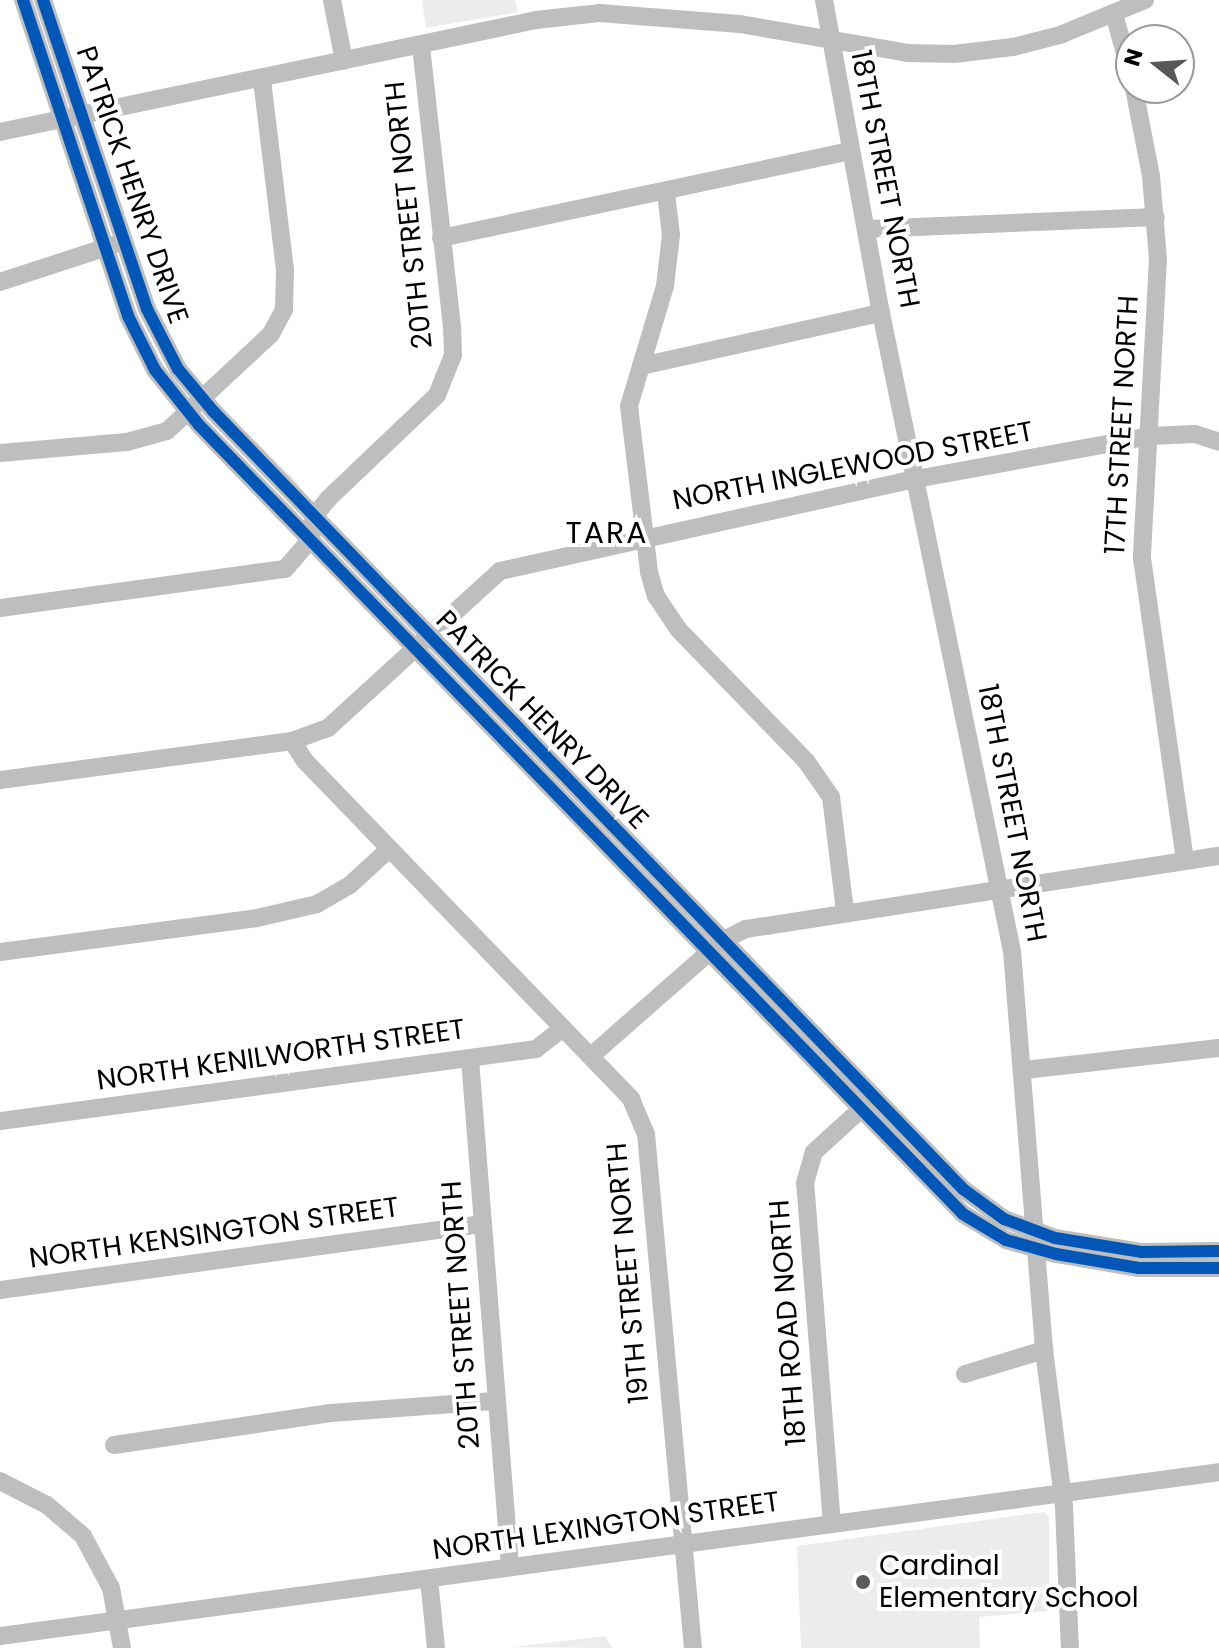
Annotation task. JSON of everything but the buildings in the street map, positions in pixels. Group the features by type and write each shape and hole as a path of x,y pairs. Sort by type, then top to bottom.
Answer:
{"street":[{"name":"PATRICK HENRY DRIVE","path":"23,0 104,248 143,349 187,412 311,539 422,642 868,1103 963,1189 1038,1242 1139,1268 1219,1268"},
{"name":"PATRICK HENRY DRIVE","path":"43,0 124,242 161,340 202,398 314,516 422,642"},
{"name":"20TH STREET NORTH","path":"332,0 344,61"},
{"name":"18TH STREET NORTH","path":"824,0 851,151 869,229 881,313 1012,951 1025,1070 1044,1350 1061,1494 1070,1648"},
{"path":"0,132 536,20 599,13 740,24 831,42 954,54 1013,47 1114,14 1145,0"},
{"path":"1114,14 1117,24"},
{"name":"20TH STREET NORTH","path":"314,516 437,395 447,376 452,327 421,46"},
{"path":"0,453 127,442 167,431 271,334 284,310 285,270 262,79"},
{"name":"17TH STREET NORTH","path":"1137,104 1156,217 1150,436 1142,558 1185,859"},
{"path":"441,238 666,193 851,151"},
{"path":"666,193 671,235 665,286 629,406 643,538 656,596 678,629 806,761 831,797 845,911"},
{"path":"869,229 1156,217"},
{"path":"0,282 124,242"},
{"path":"641,366 881,313"},
{"name":"NORTH INGLEWOOD STREET","path":"0,780 292,741 328,728 500,571 916,479 1150,436 1195,434 1219,442"},
{"path":"0,608 270,574 285,569 311,539 314,516"},
{"name":"19TH STREET NORTH","path":"292,741 389,849 631,1099 646,1134 680,1545 693,1648"},
{"path":"0,952 257,918 317,904 350,885 389,849"},
{"path":"591,1056 716,946 746,929 845,911 1219,856"},
{"name":"NORTH KENILWORTH STREET","path":"0,1121 536,1049 563,1028"},
{"path":"1025,1070 1219,1048"},
{"name":"20TH STREET NORTH","path":"470,1059 494,1401 510,1566"},
{"name":"18TH ROAD NORTH","path":"832,1524 805,1183 814,1152 868,1103"},
{"name":"NORTH KENSINGTON STREET","path":"0,1290 482,1224"},
{"name":"PATRICK HENRY DRIVE","path":"1038,1242 1141,1252 1219,1251"},
{"path":"965,1374 1044,1350"},
{"path":"114,1445 331,1413 494,1401"},
{"name":"NORTH LEXINGTON STREET","path":"0,1636 1219,1472"},
{"path":"0,1481 47,1505 83,1536 106,1574 120,1620 122,1648"},
{"path":"429,1579 436,1648"}],"shaded area":[{"path":"422,0 515,0 518,12 426,28"},
{"path":"224,410 298,483 302,493"},
{"path":"1044,1512 1049,1517 1049,1611 979,1617 980,1648 801,1648 797,1546"},
{"path":"605,1636 612,1648 513,1647"}],"cycle path":[{"path":"23,0 128,316 155,370 199,425 963,1214 1006,1240 1056,1254 1139,1268 1219,1268"},
{"path":"43,0 147,309 178,369 213,411 963,1189 1004,1219 1055,1238 1141,1252 1219,1251"}],"place":[{"name":"Cardinal Elementary School","path":"863,1582"}],"district":[{"name":"TARA","path":"607,533"}]}
